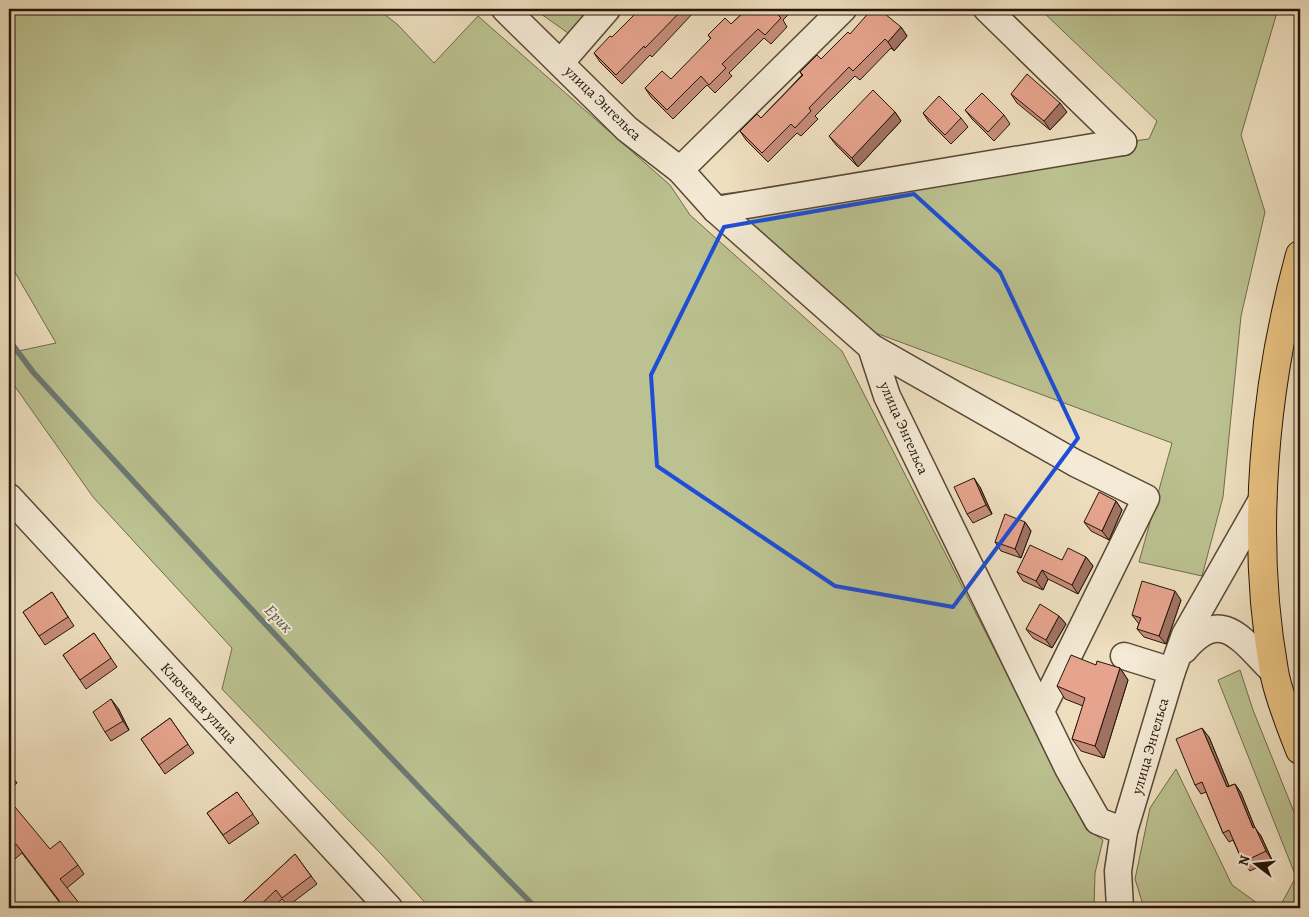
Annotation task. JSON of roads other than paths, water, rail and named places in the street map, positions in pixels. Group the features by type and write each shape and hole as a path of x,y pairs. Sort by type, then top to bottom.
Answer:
{"highway":[{"path":"1300,255 1273,386 1264,461 1263,498 1265,585 1274,672 1300,750"}],"street":[{"name":"улица Энгельса","path":"505,9 627,129 680,170 716,210 872,347 887,396 1068,768 1098,821 1124,832"},
{"path":"561,62 607,9"},
{"path":"680,170 843,9"},
{"path":"716,210 1123,142 987,9"},
{"path":"872,347 1075,463 1146,498 1041,712"},
{"name":"Ключевая улица","path":"9,497 389,908"},
{"name":"улица Энгельса","path":"1120,908 1118,871 1124,832 1174,666 1185,635 1263,498"},
{"name":"улица Энгельса","path":"1174,666 1192,641 1208,629 1223,627 1234,634 1274,672"},
{"path":"1124,656 1174,666"}],"waterway":[{"name":"Ерик","path":"9,340 33,372 220,575 408,776 536,908"}]}
